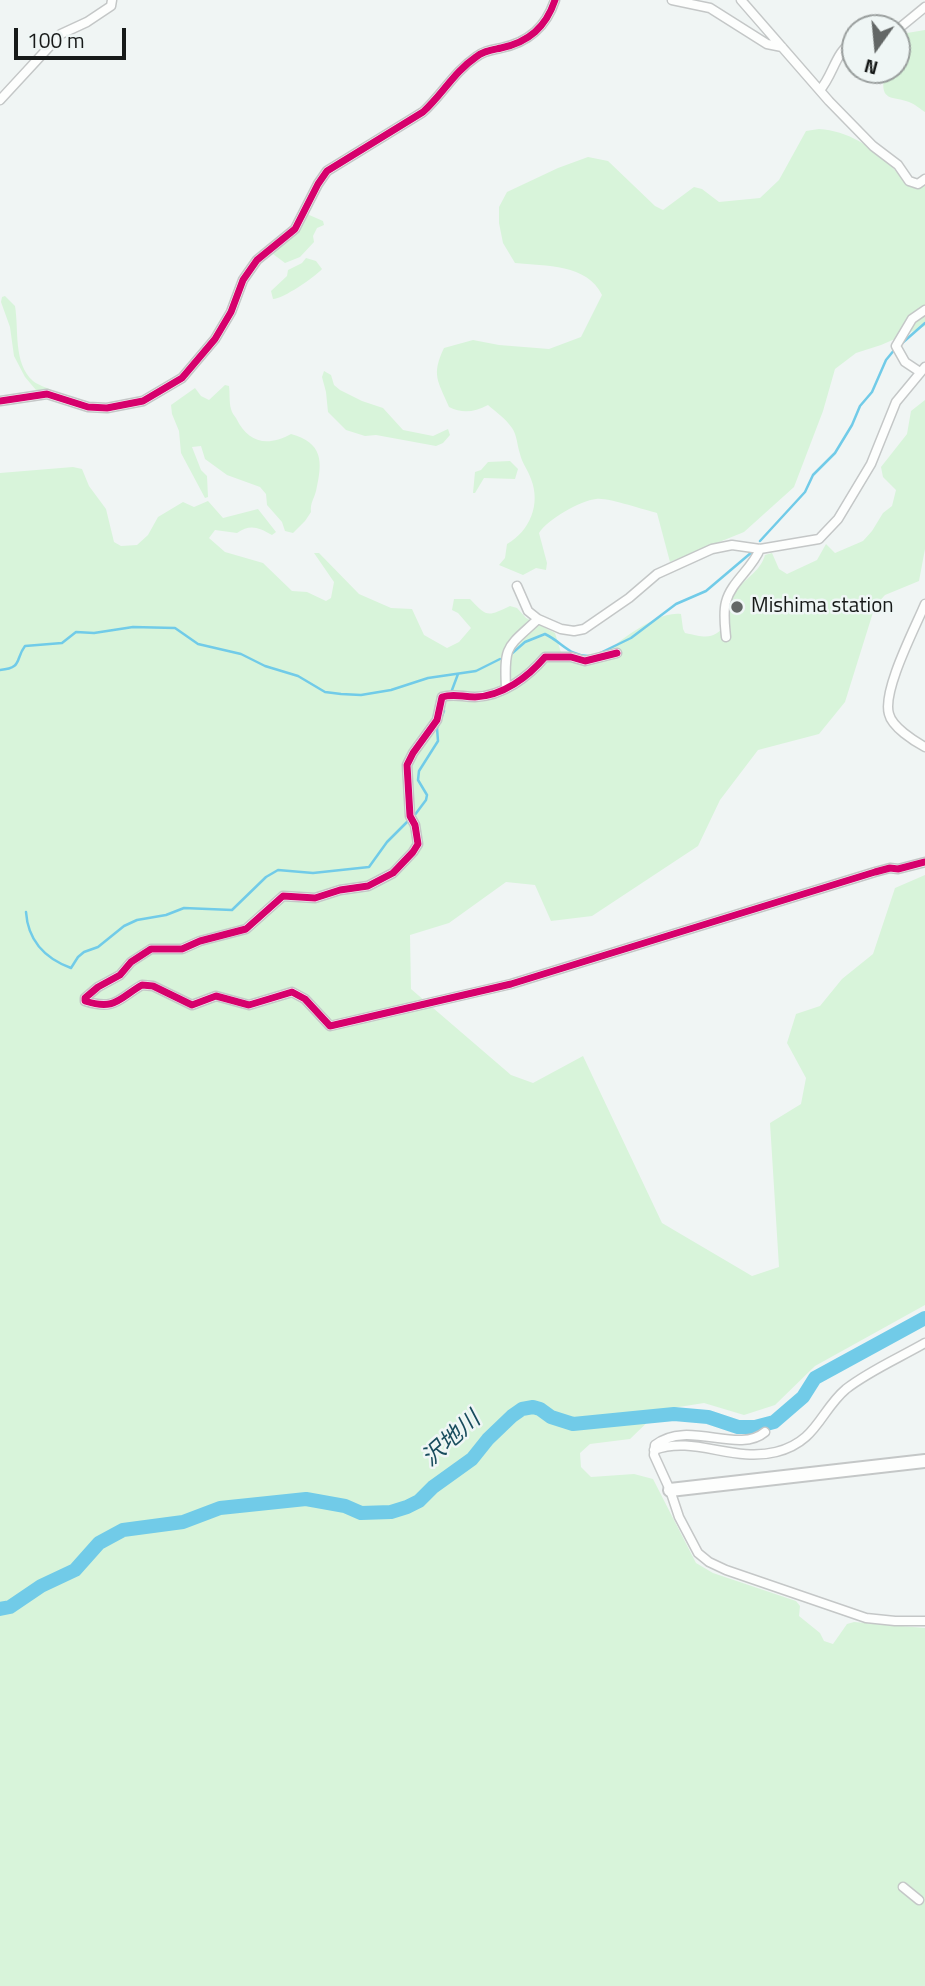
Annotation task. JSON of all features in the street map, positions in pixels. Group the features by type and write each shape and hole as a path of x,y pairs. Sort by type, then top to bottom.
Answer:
{"street":[{"path":"0,100 61,34 88,22 111,6 112,0"},
{"path":"0,401 47,394 88,407 107,408 143,401 182,378 215,339 231,312 243,280 257,260 295,229 327,171 423,112 435,102 451,79 476,57 484,52 519,44 534,35 545,22 555,0"},
{"path":"672,0 710,8 767,44 782,47"},
{"path":"741,0 873,146 898,165 909,181 918,184 925,179"},
{"path":"911,18 925,7"},
{"path":"820,90 830,76 841,51"},
{"path":"517,586 528,611 538,619 561,629 574,631 584,628 629,598 657,574 722,546 760,549 819,539 838,519 872,464 896,402 922,370 905,362 897,349 912,319 925,310"},
{"path":"726,637 725,604 756,560 760,549"},
{"path":"925,604 907,642 888,701 893,722 925,747"},
{"path":"506,688 505,659 509,647 538,619"},
{"path":"617,653 585,661 571,657 545,657 524,679 506,688 476,697 453,694 442,696 437,720 408,761 410,816 415,825 418,844 393,873 368,886 348,888 314,898 283,896 246,929 200,941 182,949 150,948 131,962 120,975 92,991 85,1001 112,1004 127,997 142,985 153,986 184,1004 192,1005 216,996 248,1005 292,992 305,999 330,1026 511,984 875,872 925,862"},
{"path":"654,1450 691,1445 741,1455 778,1452 805,1437 818,1426 845,1390 925,1343"},
{"path":"765,1432 749,1440 689,1434 660,1441 654,1450 679,1517 698,1553 709,1562 866,1618 925,1620"},
{"path":"670,1490 925,1461"},
{"path":"903,1887 919,1900"}],"green space":[{"path":"925,30 925,112 911,103 889,97 884,91 883,84 911,84 911,32"},
{"path":"819,129 840,133 858,141 883,159 907,182 922,186 925,184 925,326 856,353 835,369 823,411 794,487 744,532 670,562 657,513 596,499 565,512 549,522 539,533 547,563 546,570 536,568 523,575 499,565 505,558 507,544 522,532 531,516 534,488 514,431 504,419 488,405 468,411 449,407 438,378 440,357 444,348 473,340 549,349 581,337 602,295 586,277 576,272 552,266 515,263 503,243 499,223 499,207 507,192 588,157 608,161 655,206 663,210 694,187 702,189 719,202 760,198 779,180 806,131"},
{"path":"307,214 323,221 324,225 317,228 313,236 314,242 300,257 285,263 273,254 274,251"},
{"path":"306,258 316,261 322,269 299,287 273,299 271,291 287,276 288,270"},
{"path":"5,296 15,306 22,365 33,381 53,391 36,390 25,377 14,356 10,327 1,302"},
{"path":"324,371 331,375 334,385 340,390 383,408 403,430 433,436 448,429 450,435 436,446 376,435 365,436 346,430 328,412 322,377"},
{"path":"225,385 229,386 232,413 246,433 266,441 291,434 309,442 315,448 320,471 311,512 293,533 285,531 282,522 267,505 266,494 260,487 227,475 205,459 201,446 192,447 201,470 207,476 208,497 205,498 181,453 179,431 171,405 195,388 201,396 209,400"},
{"path":"925,400 925,549 919,581 885,595 875,606 845,702 819,734 758,750 720,800 698,846 592,916 551,921 535,885 506,882 449,923 410,935 411,989 511,1075 533,1083 583,1056 662,1223 752,1276 779,1267 770,1123 801,1104 806,1078 787,1043 796,1014 820,1006 842,979 873,954 895,888 925,875 925,1305 815,1366 775,1405 744,1415 704,1403 660,1410 630,1439 590,1444 580,1453 581,1467 591,1477 634,1474 653,1479 696,1563 713,1573 796,1601 800,1606 799,1616 820,1633 824,1641 833,1644 847,1624 854,1622 925,1628 925,1986 0,1986 0,473 73,467 82,469 89,486 106,509 114,542 121,546 137,545 148,535 158,517 183,502 194,507 208,501 223,518 258,509 276,532 272,535 258,528 250,528 237,533 215,530 209,538 225,552 263,563 292,591 307,592 326,601 331,598 334,582 314,553 319,553 359,594 391,608 412,609 424,635 447,648 459,642 471,628 452,610 454,599 470,599 488,613 510,606 517,608 526,618 555,633 563,659 591,665 633,632 670,614 681,614 685,633 710,636 719,632 729,622 732,598 761,564 765,555 772,553 779,569 787,574 817,560 826,544 835,553 863,541 883,513 892,506 896,490 883,477 881,467 907,434 911,411"},
{"path":"510,461 518,469 515,479 484,478 473,493 475,472 488,462"}],"waterway":[{"path":"900,345 925,323"},
{"path":"760,541 805,492 813,475 835,453 860,406 872,392 886,360 895,349"},
{"path":"596,655 631,638 676,604 706,591 752,552"},
{"path":"0,670 15,665 25,646 62,643 76,632 94,633 133,627 175,628 198,644 241,654 265,666 298,676 325,692 341,694 361,695 391,690 428,678 476,671 500,659"},
{"path":"509,656 525,642 545,634 571,652 590,656"},
{"path":"452,690 458,674"},
{"path":"414,816 427,795 418,780 419,771 438,741 437,728 444,711"},
{"path":"26,912 30,932 39,947 45,954 71,968 84,952 98,947 124,926 137,920 166,915 184,908 232,910 266,877 278,870 313,873 369,867 387,842 409,820"},
{"name":"沢地川","path":"0,1609 10,1607 41,1586 75,1570 99,1543 123,1530 183,1522 220,1508 306,1499 345,1506 361,1513 391,1512 407,1507 419,1501 433,1487 472,1459 488,1439 522,1409 540,1409 551,1417 573,1424 674,1414 708,1417 738,1427 755,1427 774,1422 803,1397 815,1378 925,1318"}],"cycle path":[{"path":"0,401 47,394 88,407 107,408 143,401 182,378 215,339 231,312 243,280 257,260 295,229 327,171 423,112 461,70 479,55 520,42 535,32 547,18 555,0"},
{"path":"617,653 585,661 571,657 545,657 523,678 495,693 475,697 442,697 437,720 407,765 410,816 415,825 418,844 393,873 368,886 340,890 315,898 283,896 246,929 200,941 182,949 151,949 131,962 120,975 98,987 85,1001 111,1004 142,985 153,986 192,1005 216,996 249,1005 292,992 305,999 330,1026 511,984 875,872 925,862"}],"place":[{"name":"Mishima station","path":"737,607"}]}
